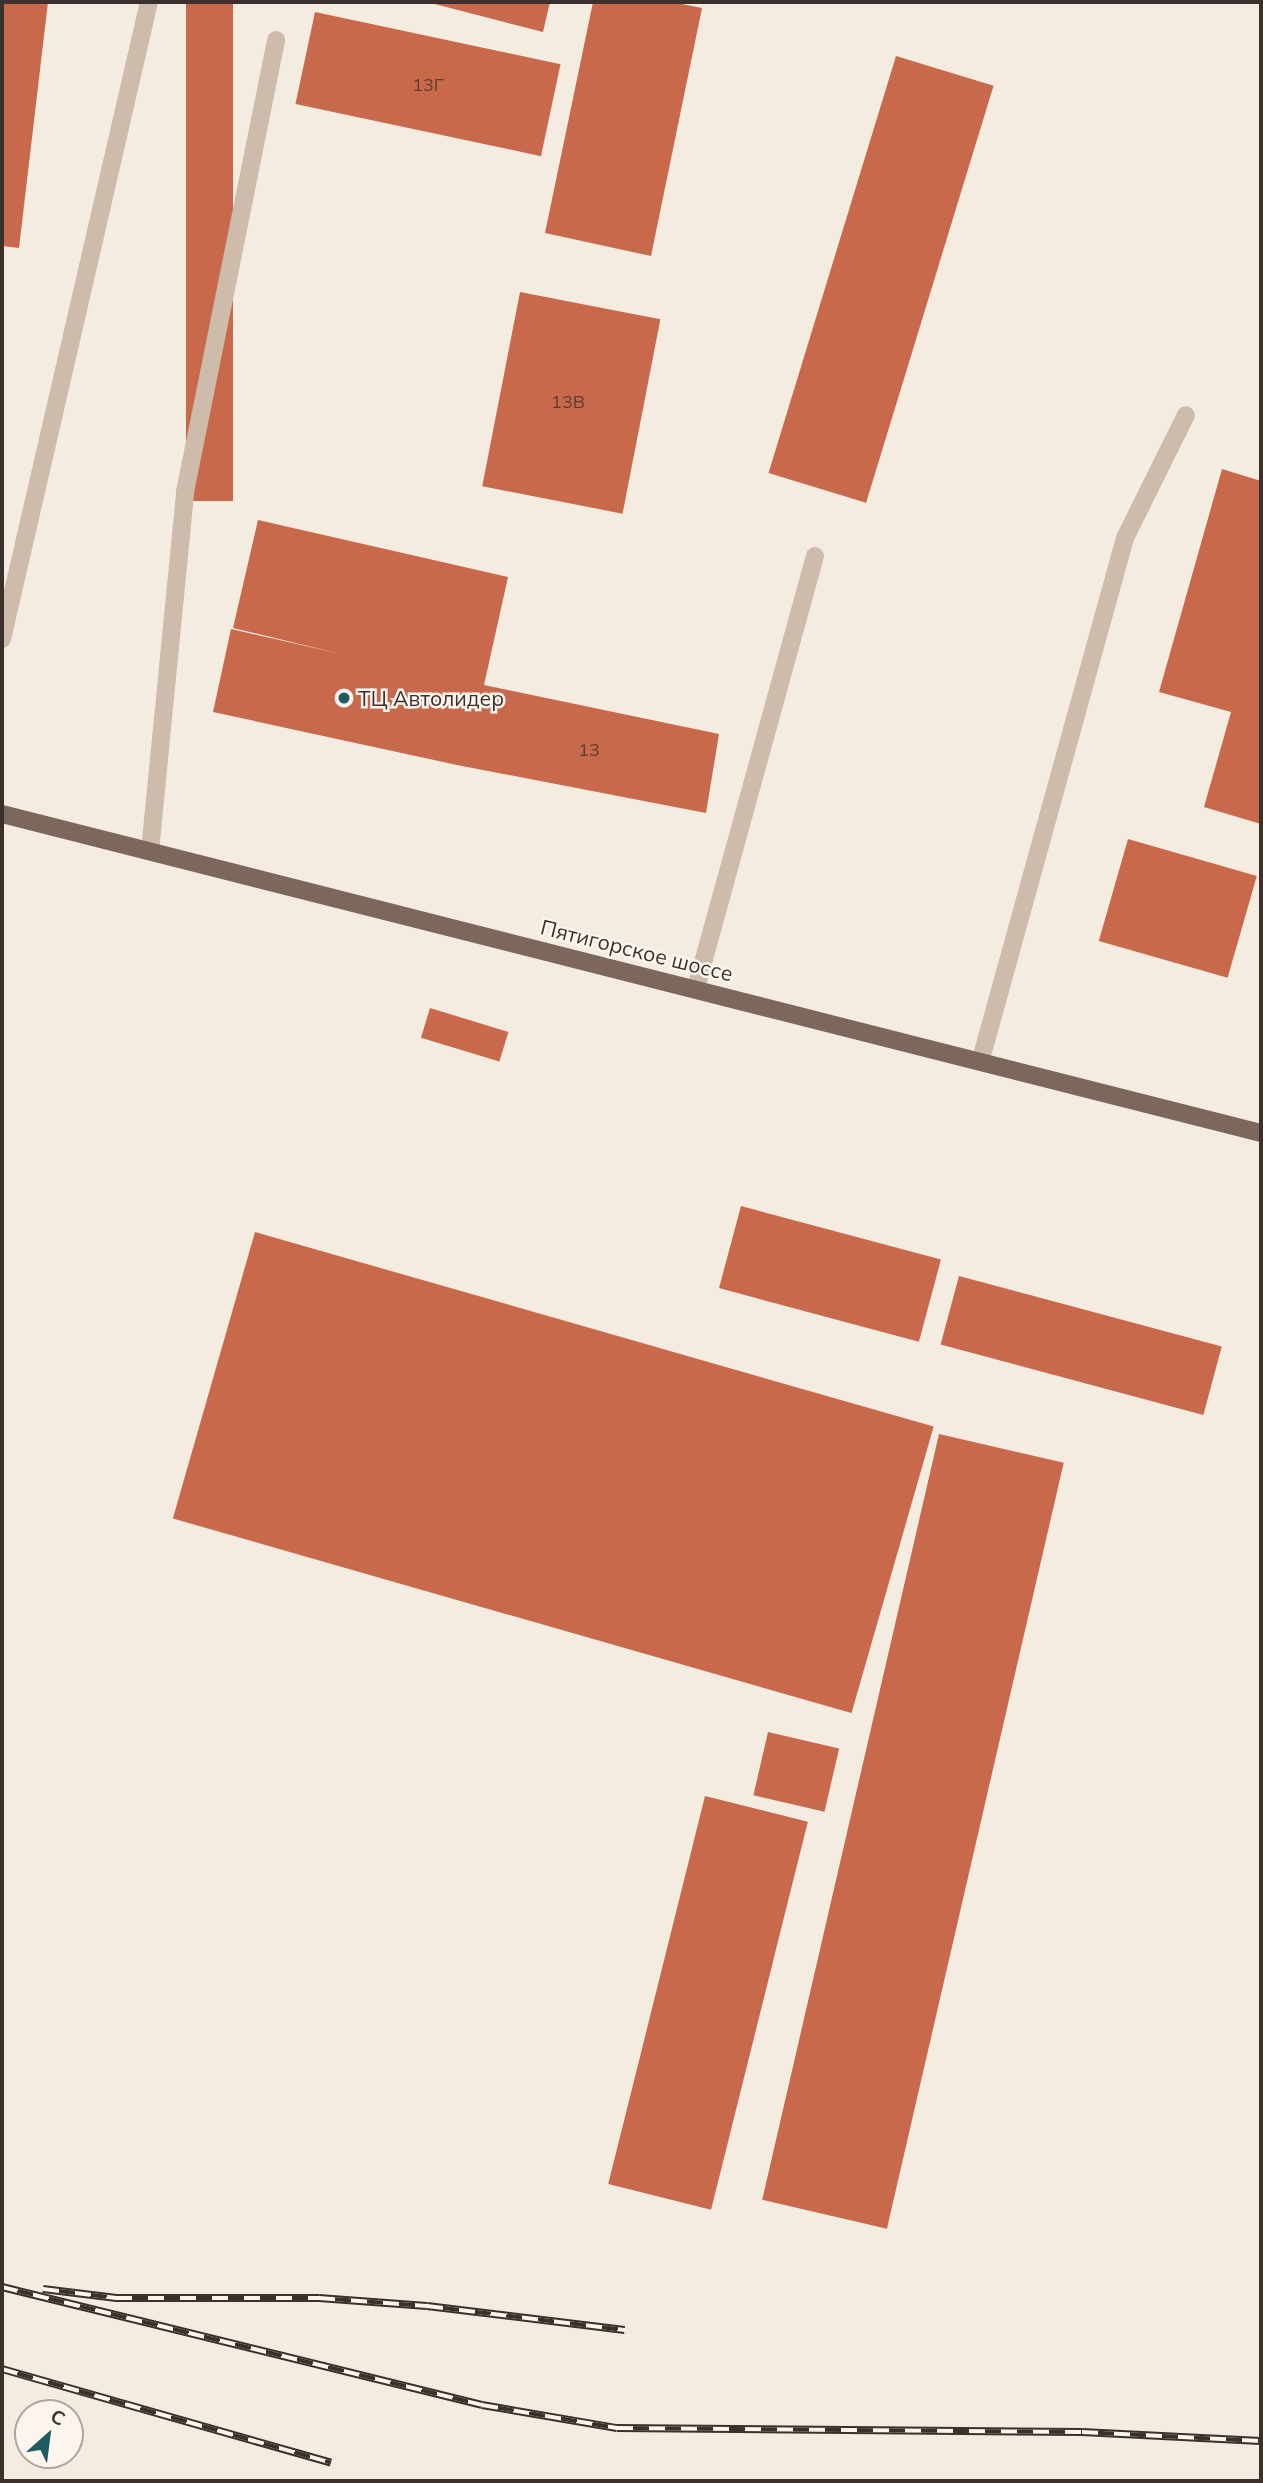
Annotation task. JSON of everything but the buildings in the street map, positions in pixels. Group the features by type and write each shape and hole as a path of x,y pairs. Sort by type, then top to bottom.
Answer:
{"main road":[{"name":"Пятигорское шоссе","path":"2,814 981,1059 1261,1133"}],"lane":[{"path":"2,639 149,2"},
{"path":"150,852 185,492 276,40"},
{"path":"981,1059 1125,538 1186,415"},
{"path":"696,988 815,556"}],"railway":[{"path":"2,2287 482,2405 617,2428 1082,2432 1261,2441"},
{"path":"43,2289 116,2298 319,2298 427,2306 625,2330"},
{"path":"2,2369 331,2463"}],"place":[{"name":"ТЦ Автолидер","path":"344,698"}]}
